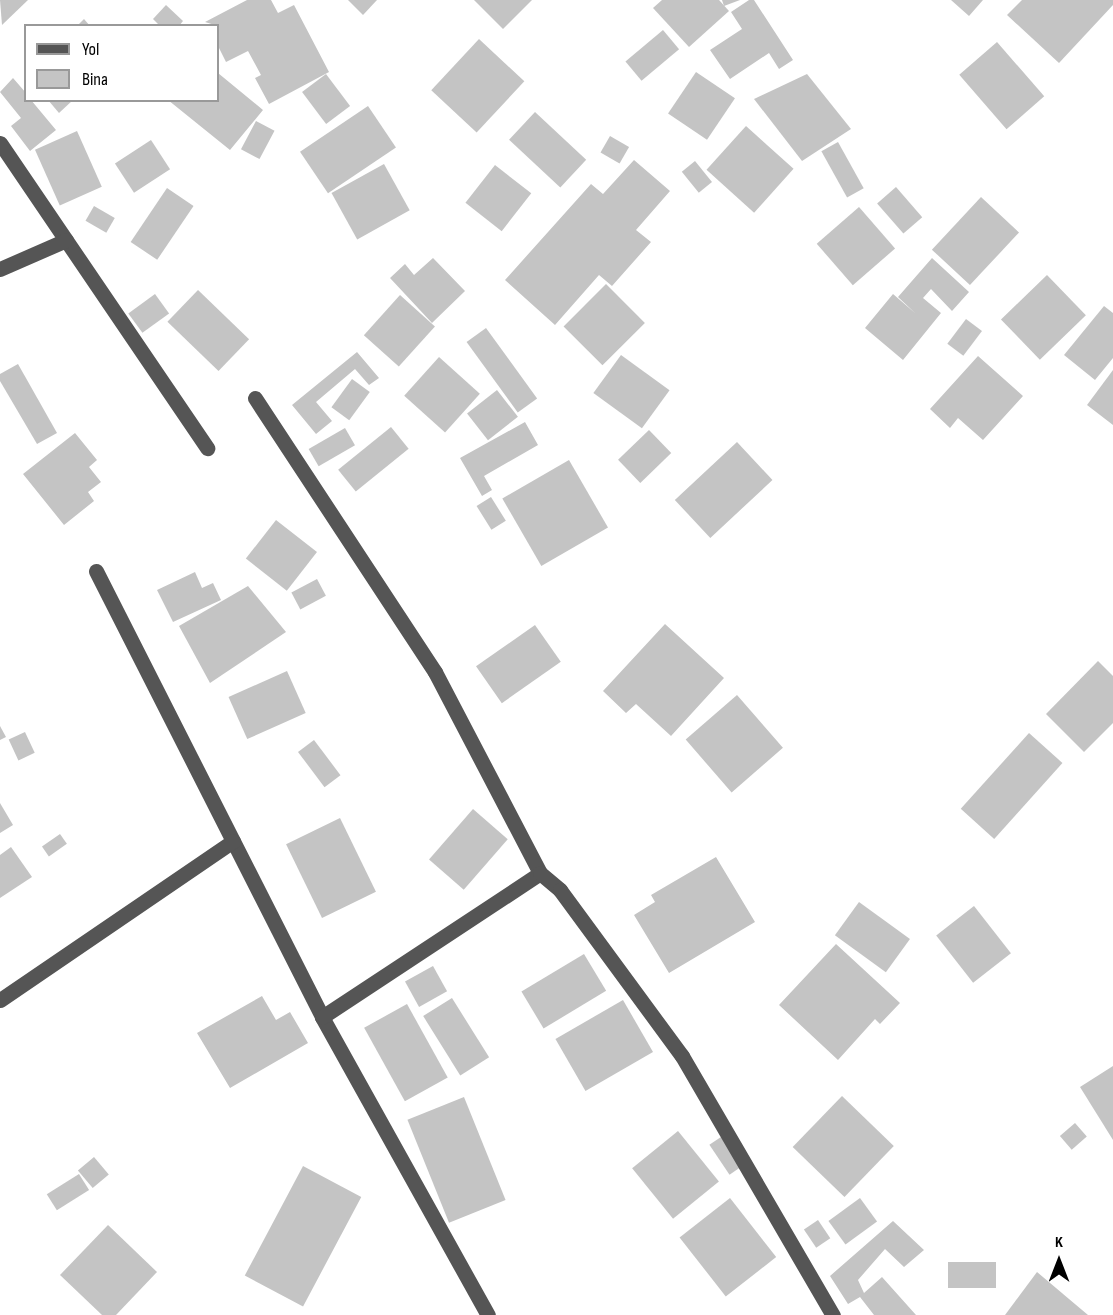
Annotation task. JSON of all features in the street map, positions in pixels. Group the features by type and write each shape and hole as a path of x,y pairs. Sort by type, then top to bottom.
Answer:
{"street":[{"path":"0,143 207,448"},
{"path":"0,269 66,240"},
{"path":"255,398 435,672 540,873 560,890 682,1056 833,1315"},
{"path":"96,572 322,1017 488,1315"},
{"path":"0,1000 233,841"},
{"path":"322,1017 540,873"}],"building":[{"path":"0,0 28,0 2,25"},
{"path":"247,0 271,0 278,13 294,5 329,72 269,104 255,78 261,75 248,51 226,62 219,48 219,24 205,22"},
{"path":"348,0 377,0 363,15"},
{"path":"474,0 532,0 503,29"},
{"path":"662,0 719,0 729,11 689,47 653,8"},
{"path":"722,0 740,0 724,6"},
{"path":"749,0 754,0 793,60 779,69 769,53 730,79 710,50 742,29 731,12"},
{"path":"951,0 983,0 969,16"},
{"path":"1022,0 1113,0 1113,5 1059,63 1007,15"},
{"path":"166,5 183,21 181,24 158,24 153,19"},
{"path":"84,19 88,24 79,24"},
{"path":"663,30 679,49 642,81 625,61"},
{"path":"479,39 524,81 477,132 431,90"},
{"path":"997,42 1044,96 1007,129 959,75"},
{"path":"696,72 735,98 707,140 668,113"},
{"path":"219,74 263,110 230,150 170,102 219,102"},
{"path":"326,74 350,106 326,124 302,92"},
{"path":"807,74 851,129 802,161 754,99"},
{"path":"13,78 24,91 24,102 33,102 56,130 30,151 11,126 21,118 0,92"},
{"path":"50,102 71,102 59,113"},
{"path":"368,106 396,147 328,193 300,152"},
{"path":"535,112 586,160 560,188 509,140"},
{"path":"256,121 275,131 260,159 241,149"},
{"path":"746,126 794,169 754,213 707,170"},
{"path":"77,131 102,187 60,205 35,150"},
{"path":"610,136 629,147 620,163 600,152"},
{"path":"151,140 170,169 134,193 115,163"},
{"path":"838,142 864,188 847,198 821,151"},
{"path":"634,160 670,191 636,230 651,242 612,286 599,275 555,325 505,280 591,184 603,194"},
{"path":"695,161 712,182 699,193 682,172"},
{"path":"384,164 410,210 357,239 332,193"},
{"path":"495,165 531,193 502,231 465,203"},
{"path":"896,187 922,217 903,234 877,203"},
{"path":"167,188 194,206 157,260 131,242"},
{"path":"981,197 1019,232 970,285 932,250"},
{"path":"94,206 115,218 106,233 86,221"},
{"path":"859,207 895,249 853,285 817,244"},
{"path":"433,258 465,291 432,323 390,278 405,264 414,275"},
{"path":"932,258 969,292 952,311 931,289 923,298 941,313 903,360 865,328 893,294 915,313 898,297"},
{"path":"1047,275 1086,315 1040,360 1001,319"},
{"path":"606,284 645,323 602,365 564,326"},
{"path":"198,290 249,339 219,371 167,322"},
{"path":"155,294 169,313 142,333 128,313"},
{"path":"400,295 435,326 399,367 364,335"},
{"path":"1104,306 1113,313 1113,358 1095,380 1064,355"},
{"path":"966,319 982,331 963,356 947,344"},
{"path":"486,328 537,398 518,412 467,342"},
{"path":"357,352 379,378 369,385 355,369 316,402 332,421 316,434 292,405"},
{"path":"621,355 670,390 642,428 593,393"},
{"path":"978,356 1023,396 983,440 958,418 950,428 930,409"},
{"path":"439,357 480,394 445,432 404,396"},
{"path":"18,364 57,433 37,444 0,381 0,374"},
{"path":"1113,370 1113,425 1087,405"},
{"path":"352,379 370,392 349,420 331,407"},
{"path":"497,390 518,417 488,440 467,413"},
{"path":"525,422 538,445 484,476 492,490 482,496 460,458"},
{"path":"391,427 409,449 356,492 338,470"},
{"path":"345,428 355,445 319,466 309,449"},
{"path":"649,430 671,453 640,483 618,460"},
{"path":"75,433 97,460 89,467 101,482 88,492 94,501 64,525 23,474"},
{"path":"737,442 772,480 710,538 675,500"},
{"path":"569,460 608,528 541,566 502,498"},
{"path":"491,497 506,521 491,530 477,506"},
{"path":"276,520 317,552 287,591 246,559"},
{"path":"195,572 202,588 213,583 221,600 173,622 157,590"},
{"path":"317,579 326,596 300,609 291,593"},
{"path":"248,586 286,632 210,683 179,626"},
{"path":"665,624 724,678 671,736 636,704 626,713 603,691"},
{"path":"535,625 561,662 502,703 476,666"},
{"path":"1098,661 1113,676 1113,723 1084,752 1046,714"},
{"path":"287,671 306,713 247,739 229,697"},
{"path":"737,695 783,748 732,792 686,740"},
{"path":"0,726 6,737 0,740"},
{"path":"25,732 35,753 18,760 9,740"},
{"path":"1029,733 1062,763 994,839 961,809"},
{"path":"314,740 340,775 325,787 298,752"},
{"path":"0,803 13,825 0,833"},
{"path":"473,809 508,839 464,890 429,860"},
{"path":"340,818 376,892 322,918 286,844"},
{"path":"60,834 67,844 49,856 42,847"},
{"path":"11,847 32,877 0,898 0,855"},
{"path":"716,857 755,922 669,973 634,915 655,902 651,895"},
{"path":"859,902 910,939 886,972 835,935"},
{"path":"974,906 1011,953 973,983 936,936"},
{"path":"836,944 900,1003 880,1024 875,1019 838,1060 779,1005"},
{"path":"584,954 606,991 544,1028 521,992"},
{"path":"433,966 447,991 419,1007 405,982"},
{"path":"262,996 276,1020 290,1012 308,1043 230,1088 197,1033"},
{"path":"452,998 489,1057 460,1075 423,1016"},
{"path":"623,1000 653,1052 585,1091 555,1039"},
{"path":"407,1004 448,1077 405,1101 364,1028"},
{"path":"1113,1066 1113,1140 1080,1087"},
{"path":"842,1096 894,1146 844,1197 793,1147"},
{"path":"464,1097 506,1200 449,1223 407,1120"},
{"path":"1075,1123 1087,1137 1072,1150 1060,1136"},
{"path":"678,1131 719,1182 673,1219 632,1168"},
{"path":"721,1137 741,1167 730,1175 709,1145"},
{"path":"94,1157 109,1175 93,1188 78,1170"},
{"path":"303,1166 361,1197 303,1306 245,1275"},
{"path":"79,1174 89,1190 57,1210 47,1194"},
{"path":"730,1198 776,1257 726,1297 680,1237"},
{"path":"860,1198 877,1221 845,1244 828,1221"},
{"path":"818,1220 830,1238 816,1248 804,1230"},
{"path":"893,1221 924,1250 904,1267 885,1249 858,1280 864,1293 882,1277 916,1315 874,1315 860,1297 848,1304 830,1276"},
{"path":"108,1225 157,1272 116,1315 102,1315 60,1275"},
{"path":"948,1262 996,1262 996,1288 948,1288"},
{"path":"1037,1272 1088,1315 1005,1315"}]}
